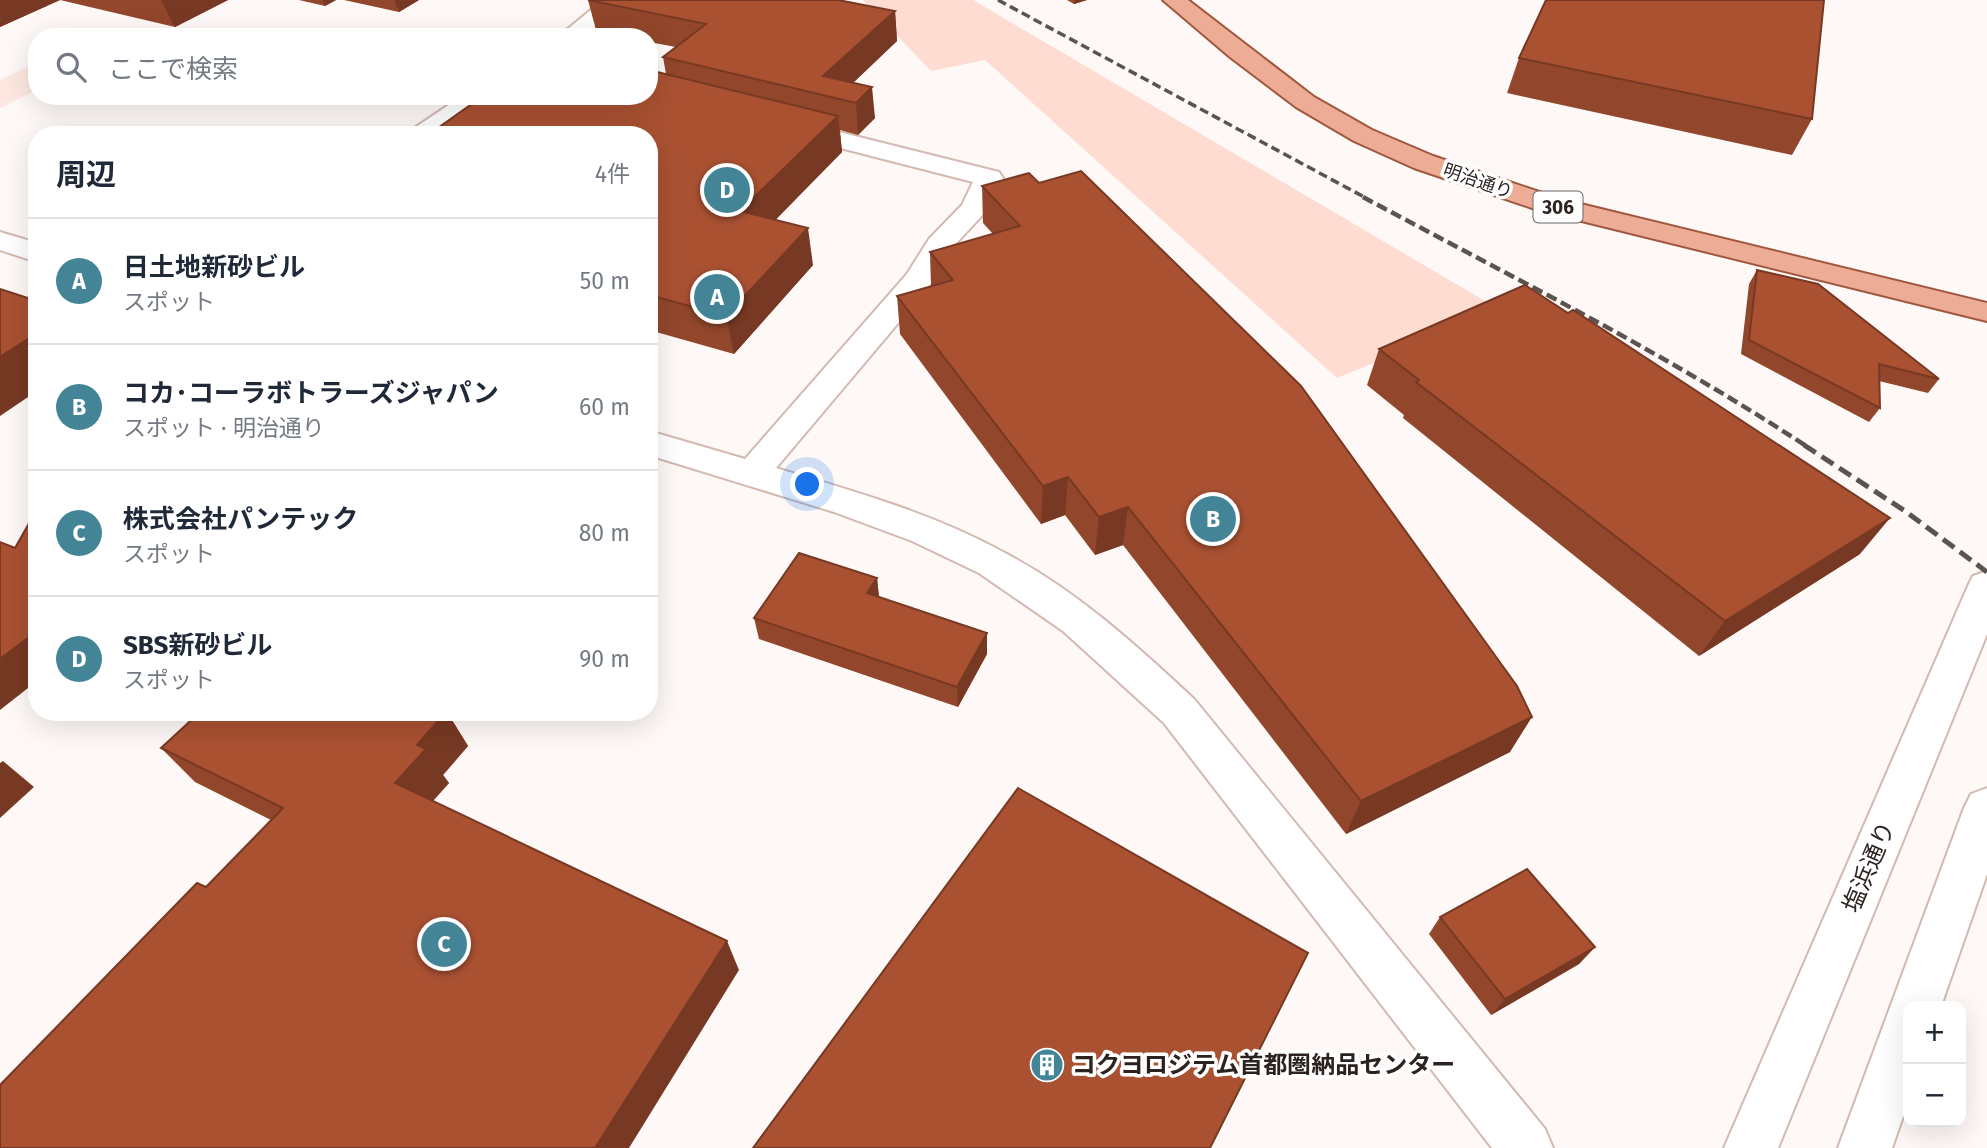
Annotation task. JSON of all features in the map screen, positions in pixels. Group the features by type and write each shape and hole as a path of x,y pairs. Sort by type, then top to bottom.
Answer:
{"main road":[{"name":"明治通り","path":"1174,0 1306,102 1356,132 1430,164 1551,205 1987,312"},
{"path":"1213,0 1245,25"},
{"name":"明治通り","path":"1326,85 1383,119 1439,144 1562,185 1987,287"}],"street":[{"path":"581,28 617,0"},
{"path":"435,126 466,105"},
{"path":"751,475 920,278 939,245 974,209 989,178 767,122"},
{"path":"0,241 28,250"},
{"path":"658,446 889,517 965,549 1038,592 1120,653 1179,711 1527,1148"},
{"name":"塩浜通り","path":"1751,1148 1973,656 1987,586"},
{"path":"1918,1001 1987,808"},
{"path":"1865,1148 1903,1041"}],"shaded area":[{"path":"863,0 973,0 1502,311 1337,378 985,60 931,71"},
{"path":"28,66 28,94 0,108 0,80"}],"building":[{"path":"588,0 838,0 895,11 823,76 872,87 856,103 663,57 706,24"},
{"path":"1546,0 1824,0 1812,119 1519,58"},
{"path":"658,72 838,116 740,211 808,228 726,316 658,297 658,126 441,126 470,105 658,105"},
{"path":"1081,171 1301,386 1517,686 1532,717 1361,801 1128,507 1099,517 1068,477 1043,486 897,296 953,280 930,252 1020,226 982,186 1029,173 1039,183"},
{"path":"1757,270 1818,284 1939,379 1879,364 1880,408 1749,340"},
{"path":"1525,285 1568,313 1573,310 1890,518 1725,621 1416,382 1419,380 1379,349"},
{"path":"0,289 28,298 28,339 0,357"},
{"path":"28,525 28,638 0,659 0,542 15,548"},
{"path":"799,553 877,578 867,593 987,633 957,687 754,618"},
{"path":"190,721 438,721 417,745 426,749 395,783 727,941 595,1148 0,1148 0,1085 197,883 206,887 283,808 161,748"},
{"name":"コクヨロジテム首都圏納品センター","path":"1018,788 1308,953 1210,1148 753,1148"},
{"path":"1527,869 1595,947 1505,999 1440,917"}],"railway":[{"path":"998,0 1366,198"},
{"path":"1363,197 1643,347 1806,446"},
{"path":"1804,445 1905,511 1987,572"}],"place":[{"name":"SBS新砂ビル","path":"727,190"},
{"name":"日土地新砂ビル","path":"717,297"},
{"name":"コカ･コーラボトラーズジャパン","path":"1213,519"},
{"name":"株式会社パンテック","path":"444,944"},
{"name":"コクヨロジテム首都圏納品センター","path":"1047,1065"}]}
